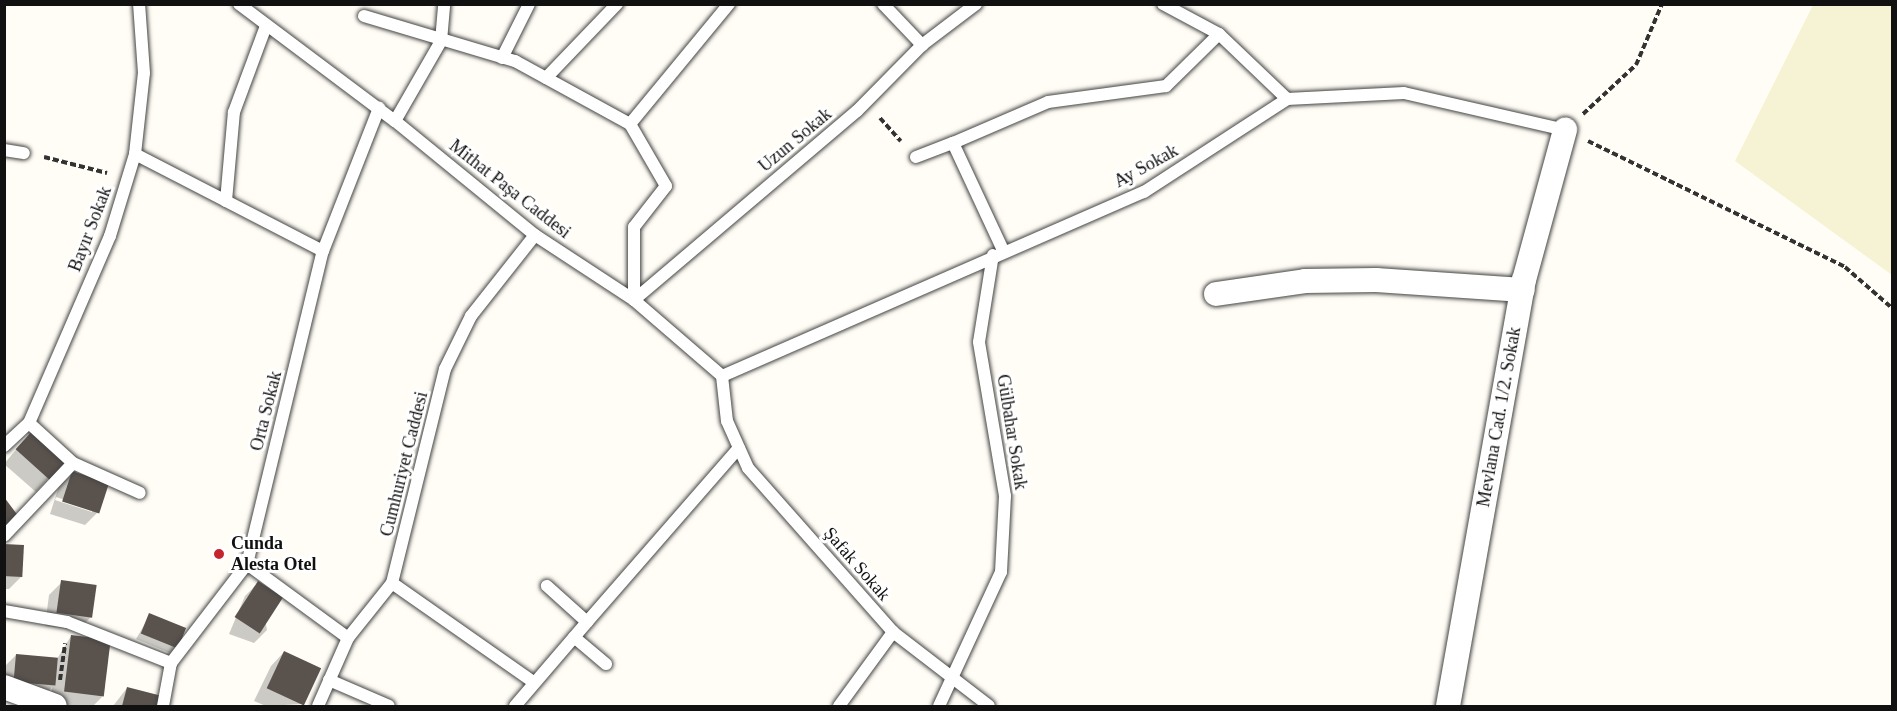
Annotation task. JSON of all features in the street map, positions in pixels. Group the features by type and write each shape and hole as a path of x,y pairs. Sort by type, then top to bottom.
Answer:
{"street":[{"name":"Mevlana Cad. 1/2. Sokak","path":"1449,706 1522,290 1565,130"},
{"path":"1216,294 1305,281 1364,280 1522,290"},
{"path":"4,687 60,705"}],"lane":[{"name":"Bayır Sokak","path":"4,446 29,423 110,236 128,178 135,154 144,73 139,4"},
{"name":"Mithat Paşa Caddesi","path":"239,4 395,120 535,236 634,300 722,376"},
{"path":"395,120 441,41 444,4"},
{"path":"502,58 529,4"},
{"path":"546,78 616,4"},
{"path":"630,124 729,4"},
{"path":"882,4 922,45"},
{"name":"Uzun Sokak","path":"634,300 866,103 922,45 976,4"},
{"path":"1163,4 1219,34 1287,99 1404,93 1565,130"},
{"path":"364,16 502,58 546,78 630,124 666,186 634,227 634,300"},
{"path":"226,201 234,112 266,26"},
{"path":"916,157 1048,102 1166,86 1219,34"},
{"name":"Ay Sokak","path":"722,376 998,252 1144,192 1287,99"},
{"name":"Orta Sokak","path":"163,706 171,663 247,564 323,250 379,108"},
{"path":"953,143 998,252"},
{"path":"4,150 24,153"},
{"path":"135,154 323,250"},
{"name":"Cumhuriyet Caddesi","path":"318,706 348,638 392,583 445,369 471,316 535,236"},
{"name":"Gülbahar Sokak","path":"939,706 956,679 1000,572 1005,496 980,342 998,252"},
{"name":"Şafak Sokak","path":"722,376 727,421 748,468 892,632 989,706"},
{"path":"29,423 73,463 140,494"},
{"path":"515,706 532,681 574,637 739,448"},
{"path":"4,536 73,463"},
{"path":"247,564 348,638"},
{"path":"392,583 532,681"},
{"path":"547,586 587,622"},
{"path":"4,611 67,621 171,663"},
{"path":"839,706 892,632"},
{"path":"574,637 606,664"},
{"path":"329,680 389,706"}],"path":[{"path":"1662,4 1636,65 1565,130 1845,267 1893,308"},
{"path":"866,103 916,157"},
{"path":"24,153 128,178"},
{"path":"60,705 67,621"}],"shaded area":[{"path":"1813,5 1892,5 1892,275 1735,161"}],"building":[{"path":"33,430 67,461 50,480 16,449"},
{"path":"72,471 109,483 99,513 62,501"},
{"path":"4,497 19,517 4,528"},
{"path":"4,544 24,545 22,577 4,576"},
{"path":"61,580 97,585 92,618 56,613"},
{"path":"258,581 283,597 260,633 235,617"},
{"path":"149,613 186,628 178,648 141,633"},
{"path":"71,635 111,640 104,696 64,692"},
{"path":"284,651 321,668 304,705 267,688"},
{"path":"16,654 58,658 55,686 14,682"},
{"path":"127,687 162,696 159,706 122,706"}],"place":[{"name":"Cunda Alesta Otel","path":"219,554"}]}
